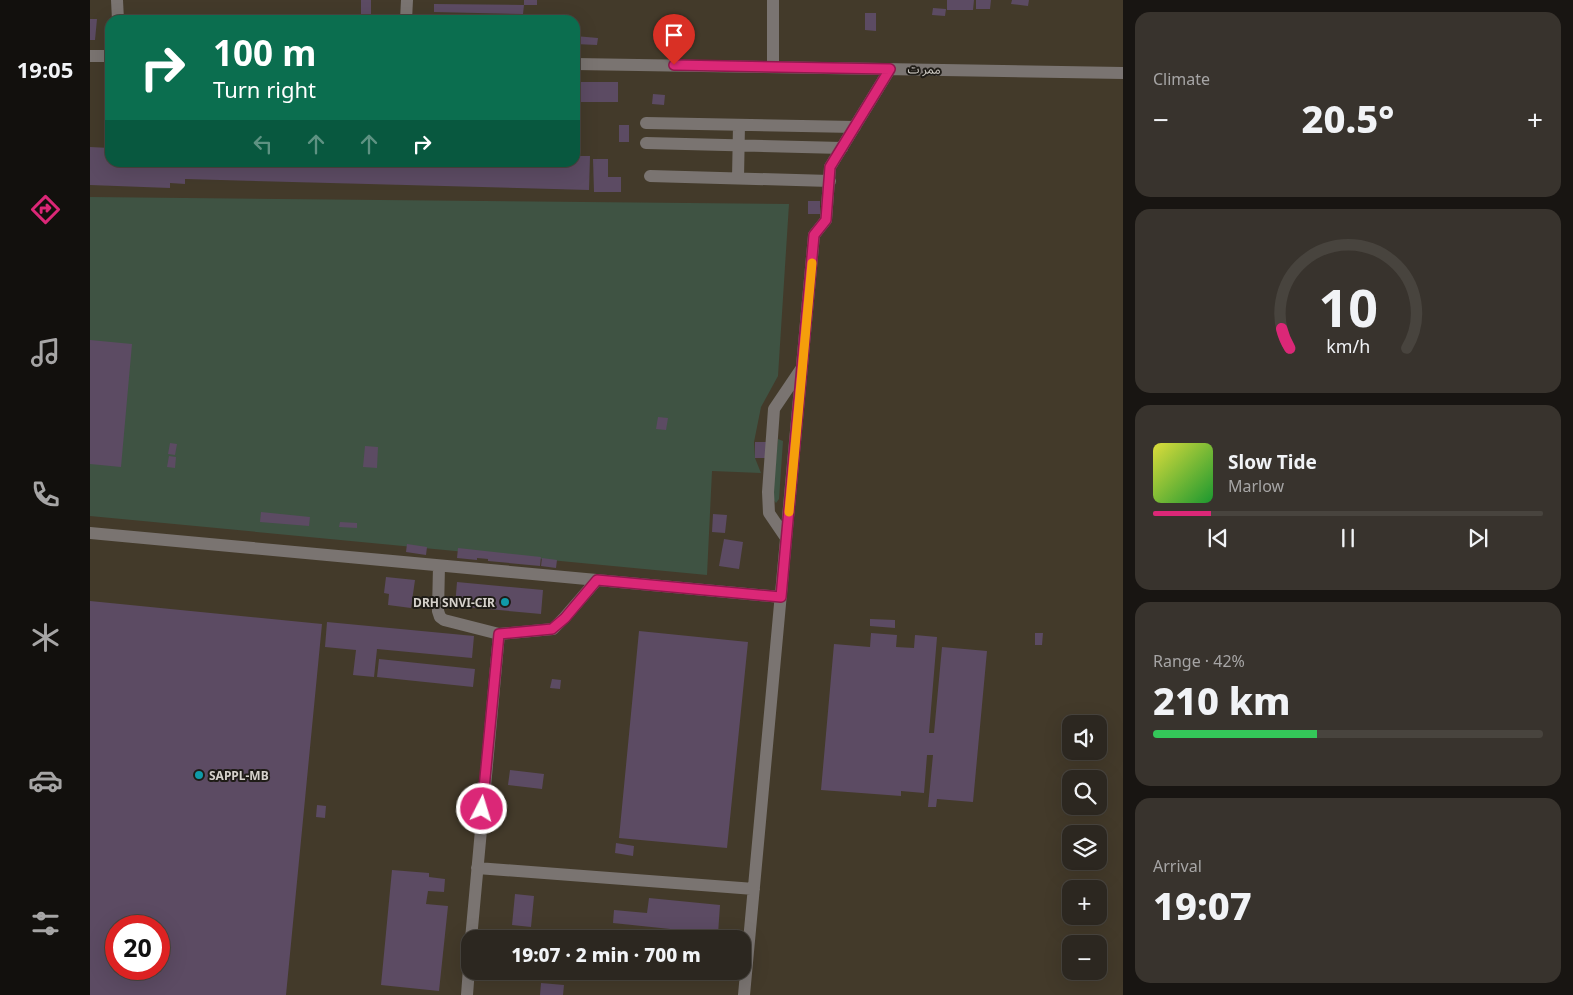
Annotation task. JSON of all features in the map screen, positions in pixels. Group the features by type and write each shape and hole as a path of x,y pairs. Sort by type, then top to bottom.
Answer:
{"street":[{"path":"117,0 118,15"},
{"path":"406,0 406,15"},
{"path":"773,0 773,67"},
{"path":"90,56 105,56"},
{"name":"ممر ت","path":"580,64 1123,73"},
{"path":"744,995 814,235 826,220 830,167 890,69"},
{"path":"646,123 855,127"},
{"path":"738,178 739,124"},
{"path":"646,143 842,148"},
{"path":"650,176 830,181"},
{"path":"786,538 769,513 768,492 774,409 802,367"},
{"path":"90,533 781,597"},
{"path":"439,566 438,611 440,616 444,620 499,634 552,629 565,618 597,580"},
{"path":"472,930 499,634"},
{"path":"477,868 754,889"},
{"path":"467,995 468,980"}],"shaded area":[{"path":"90,0 1123,0 1123,995 90,995"}],"green space":[{"path":"90,197 789,204 778,376 761,407 754,442 755,458 761,473 712,471 707,575 90,516"},
{"path":"778,439 783,441 779,499 776,503 772,498"}],"building":[{"path":"361,0 371,0 371,15 361,15"},
{"path":"524,0 537,0 537,5 524,5"},
{"path":"947,0 974,0 973,10 947,10"},
{"path":"976,0 991,0 990,9 976,9"},
{"path":"1012,0 1029,0 1028,6 1011,4"},
{"path":"434,4 524,5 523,14 434,12"},
{"path":"933,8 946,9 945,16 932,15"},
{"path":"865,13 876,13 876,31 865,30"},
{"path":"90,19 97,19 95,40 90,40"},
{"path":"580,36 598,38 597,45 580,44"},
{"path":"580,82 618,82 618,102 580,102"},
{"path":"653,94 665,95 664,105 652,104"},
{"path":"619,125 629,125 629,142 619,142"},
{"path":"90,147 105,148 105,167 129,168 580,167 580,156 590,156 589,190 185,179 185,184 170,183 170,188 90,185"},
{"path":"593,159 608,159 608,177 621,177 621,192 594,192"},
{"path":"808,201 820,201 820,214 808,214"},
{"path":"90,340 132,344 121,467 90,464"},
{"path":"658,417 668,418 666,430 656,429"},
{"path":"755,442 767,442 767,458 755,458"},
{"path":"170,443 177,444 175,455 168,454"},
{"path":"365,446 378,447 377,468 363,467"},
{"path":"169,456 176,457 175,468 167,467"},
{"path":"261,512 310,517 309,526 260,522"},
{"path":"713,514 727,515 725,533 712,532"},
{"path":"340,522 357,523 357,528 339,527"},
{"path":"724,539 743,542 739,569 719,566"},
{"path":"407,544 427,547 426,555 406,552"},
{"path":"458,548 541,557 540,566 488,561 488,559 457,558"},
{"path":"542,558 557,560 556,568 541,566"},
{"path":"386,577 415,580 411,608 388,605 389,594 384,593"},
{"path":"457,582 543,590 541,614 455,606"},
{"name":"SAPPL-MB","path":"90,601 322,624 286,995 90,995"},
{"path":"870,619 895,620 895,628 870,626"},
{"path":"327,622 474,636 472,658 377,649 374,677 353,675 356,650 325,647"},
{"path":"639,631 748,642 727,848 619,838"},
{"path":"871,633 897,635 896,647 914,648 915,635 937,637 929,733 934,733 942,647 987,651 973,802 937,799 936,807 928,807 933,755 927,755 924,793 901,791 901,796 821,790 834,644 870,647"},
{"path":"1035,633 1043,633 1042,645 1035,645"},
{"path":"379,659 475,669 473,687 377,677"},
{"path":"552,679 561,680 560,689 550,688"},
{"path":"510,770 544,774 542,789 508,785"},
{"path":"317,805 326,806 325,818 316,817"},
{"path":"616,843 634,846 633,856 615,853"},
{"path":"392,870 429,873 429,877 445,879 444,892 428,891 426,904 448,906 439,991 381,985"},
{"path":"515,894 534,896 531,927 512,925"},
{"path":"649,898 720,905 718,930 680,930 613,923 614,910 647,913"},
{"path":"541,983 564,985 563,995 540,995"}],"slow traffic":[{"path":"789,512 812,263"}],"place":[{"name":"DRH SNVI-CIR","path":"505,602"},
{"name":"SAPPL-MB","path":"199,775"}],"route":[{"path":"482,809 499,634 552,629 565,618 597,580 781,597 814,235 826,220 830,167 890,69 674,65"}]}
